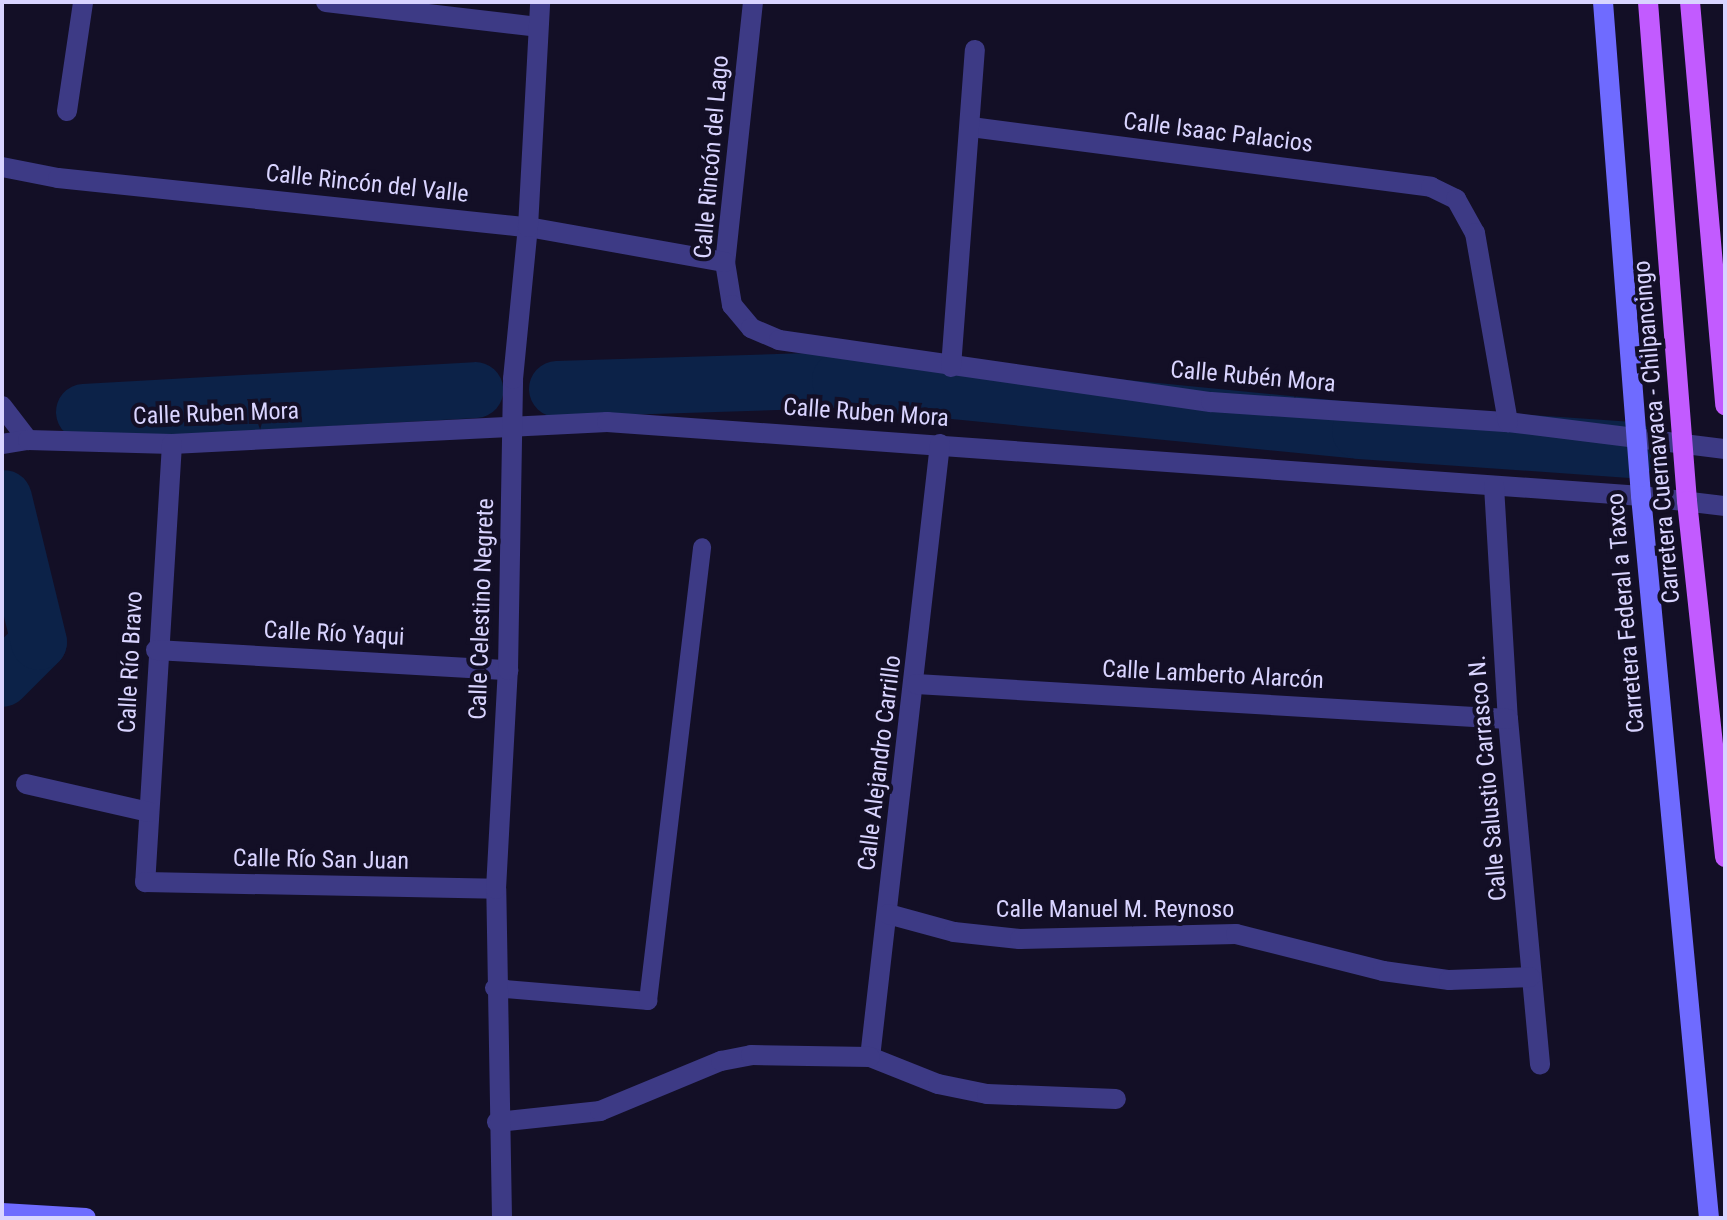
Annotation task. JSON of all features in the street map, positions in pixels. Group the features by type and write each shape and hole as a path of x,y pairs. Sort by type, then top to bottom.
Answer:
{"main road":[{"name":"Carretera Cuernavaca - Chilpancingo","path":"1648,2 1687,501 1725,857"},
{"path":"1690,2 1725,405"}],"street":[{"path":"67,111 83,2"},
{"path":"326,2 538,27"},
{"name":"Calle Celestino Negrete","path":"502,1218 494,988 496,889 508,670 513,424 540,2"},
{"name":"Calle Rincón del Lago","path":"753,2 725,262 732,305 751,328 779,340"},
{"name":"Carretera Federal a Taxco","path":"1603,2 1641,496 1709,1218"},
{"path":"951,367 975,50"},
{"name":"Calle Isaac Palacios","path":"971,127 1431,187 1456,199 1475,233 1508,422"},
{"name":"Calle Rincón del Valle","path":"2,167 58,178 528,227 725,262"},
{"name":"Calle Rubén Mora","path":"779,340 1211,402 1508,422 1637,442 1725,449"},
{"path":"2,406 28,440"},
{"name":"Calle Ruben Mora","path":"2,444 28,440 172,444 513,424 607,422 1641,496 1725,506"},
{"name":"Calle Río Bravo","path":"145,882 156,650 172,444"},
{"name":"Calle Alejandro Carrillo","path":"870,1057 916,684 940,444"},
{"name":"Calle Salustio Carrasco N.","path":"1494,486 1508,719 1540,1065"},
{"name":"Calle Río Yaqui","path":"156,650 508,670"},
{"name":"Calle Lamberto Alarcón","path":"916,684 1508,719"},
{"path":"26,784 149,812"},
{"name":"Calle Río San Juan","path":"145,882 496,889"},
{"name":"Calle Manuel M. Reynoso","path":"888,914 954,932 1020,939 1236,934 1423,977 1530,977"},
{"path":"497,1122 600,1111 736,1058 870,1057 897,1069 987,1094 1116,1099"},
{"path":"2,1213 86,1218"}],"lane":[{"path":"494,988 648,1001 702,547"}],"waterway":[{"path":"557,389 840,380 1360,431 1631,450"},
{"path":"84,412 475,390"},
{"path":"2,679 39,642 4,498"}]}
